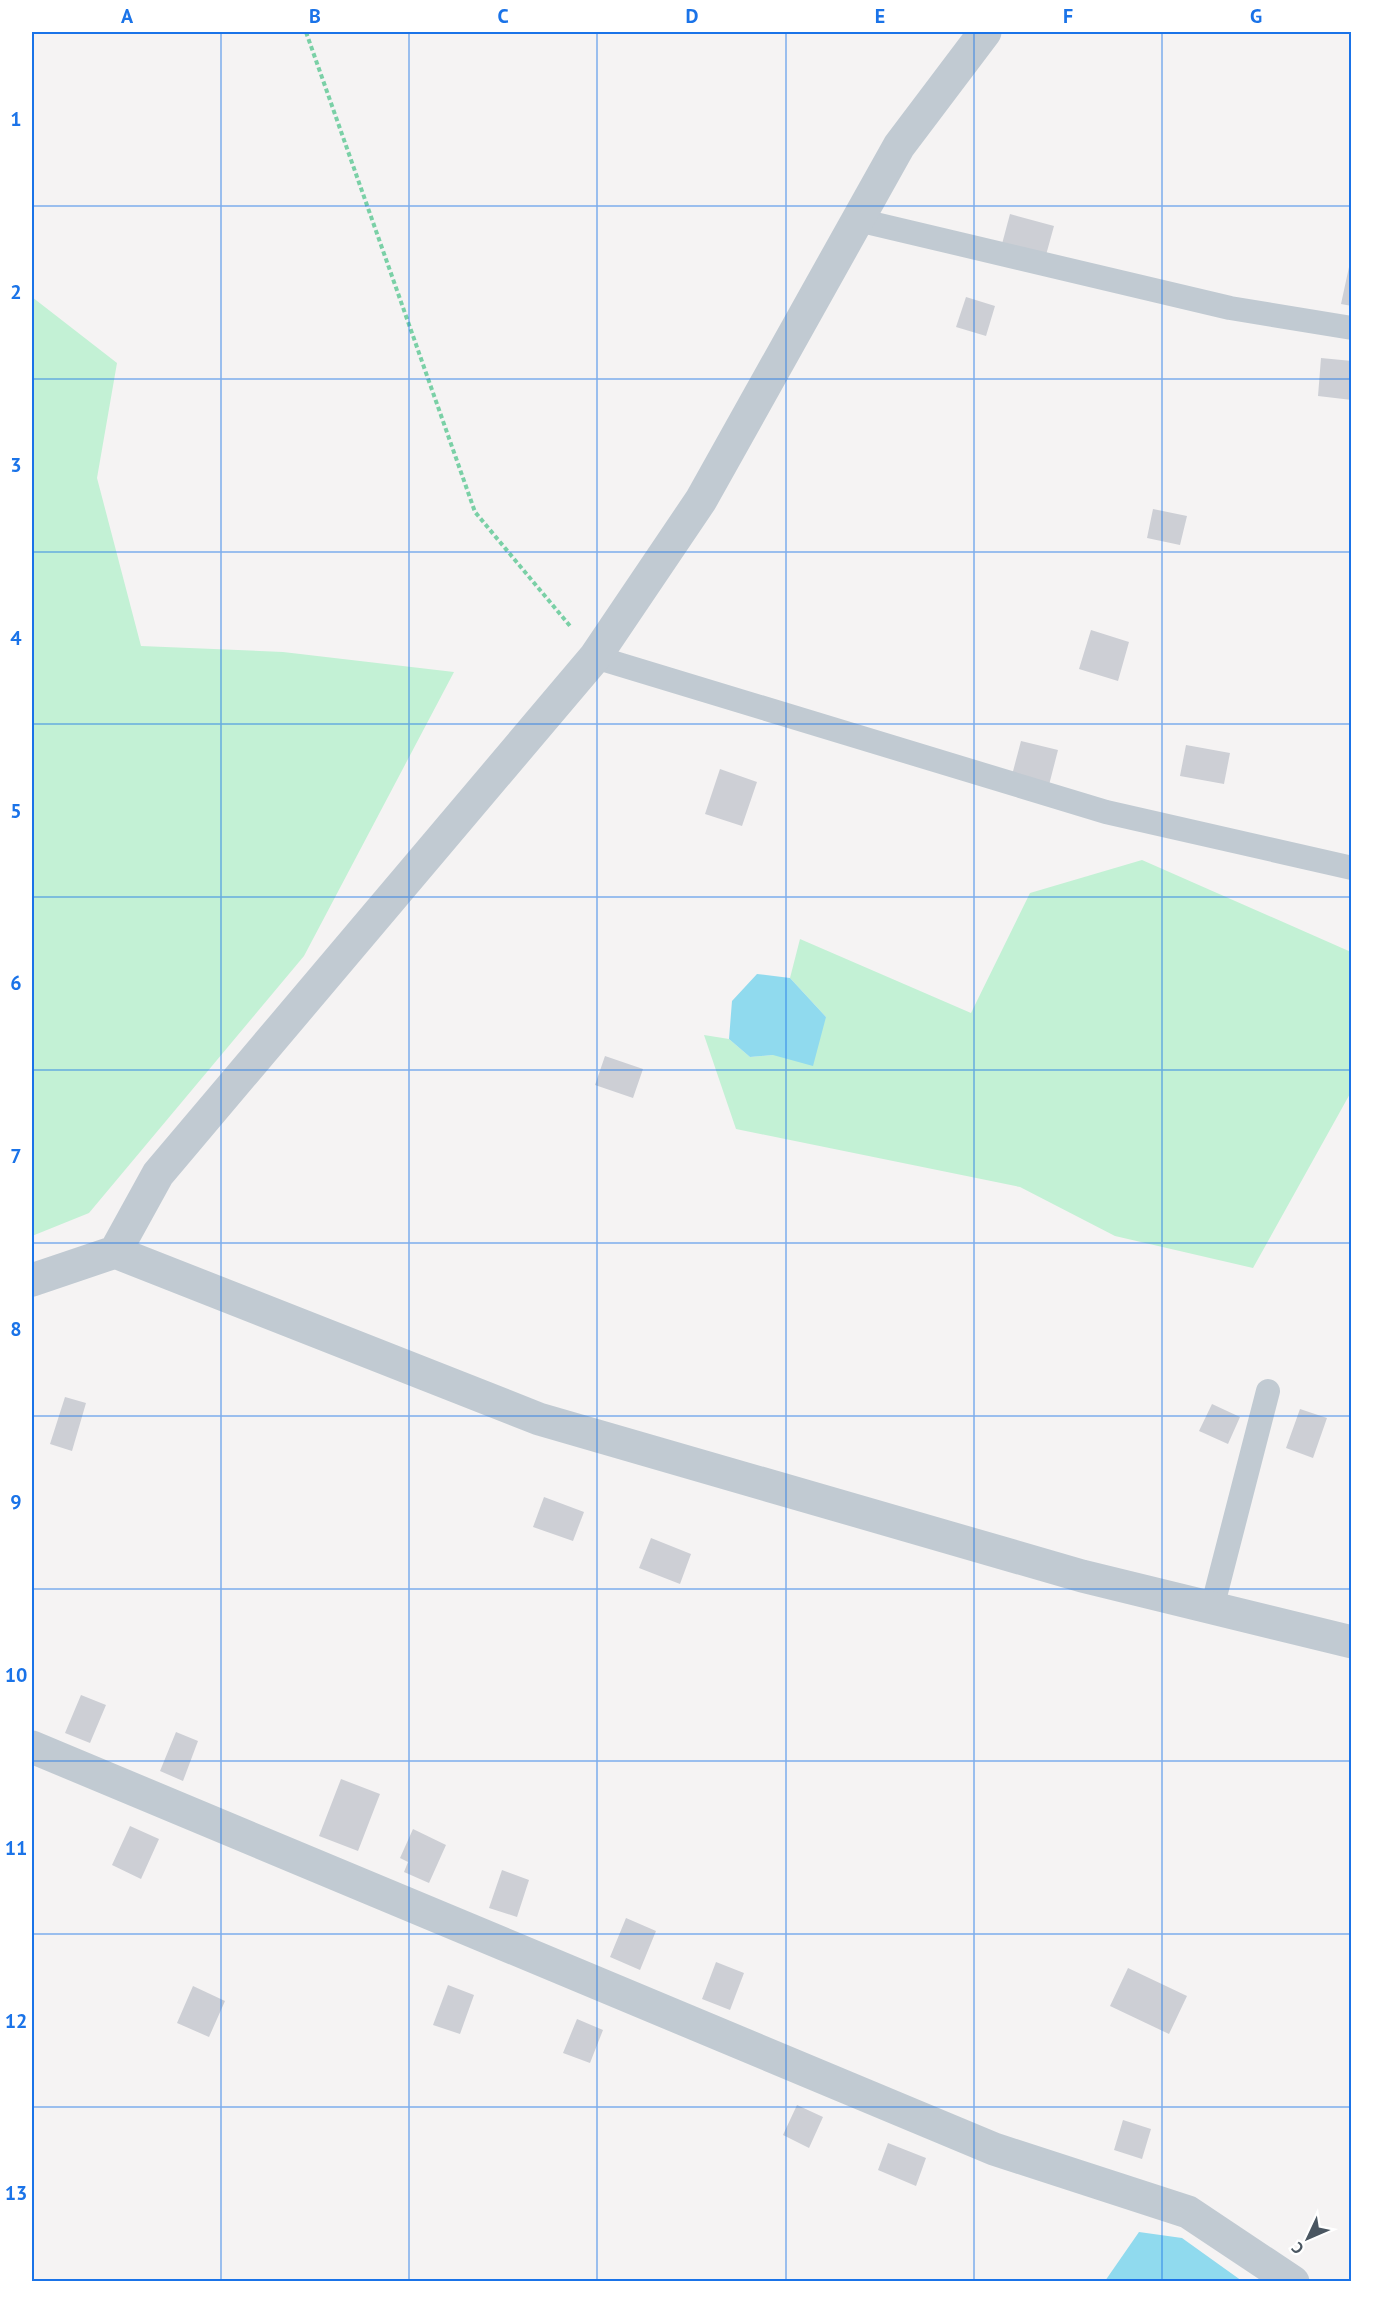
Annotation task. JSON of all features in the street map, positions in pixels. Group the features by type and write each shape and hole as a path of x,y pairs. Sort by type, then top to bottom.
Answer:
{"street":[{"path":"115,1252 158,1174 595,657 701,500 899,146 985,32"},
{"path":"32,1280 115,1252 539,1419 1082,1576 1352,1642"},
{"path":"32,1747 993,2149 1188,2212 1293,2282"}],"lane":[{"path":"858,220 1230,308 1352,328"},
{"path":"595,657 1106,812 1352,868"},
{"path":"1212,1608 1268,1391"}],"path":[{"path":"306,32 475,512 595,657"}],"green space":[{"path":"32,297 117,363 97,478 141,646 283,652 454,672 304,956 89,1213 32,1236"},
{"path":"1142,860 1351,952 1351,1092 1253,1268 1115,1236 1020,1187 736,1129 704,1035 729,1039 750,1057 773,1055 826,1017 790,978 800,939 971,1013 1030,893"}],"water":[{"path":"757,974 790,978 826,1017 813,1066 773,1055 750,1057 729,1039 732,1001"},
{"path":"1139,2232 1182,2238 1242,2281 1105,2281"}],"building":[{"path":"1010,214 1054,226 1046,255 1002,244"},
{"path":"1349,267 1352,267 1352,306 1341,304"},
{"path":"966,297 995,306 986,336 956,327"},
{"path":"1321,358 1352,361 1352,400 1318,396"},
{"path":"1153,509 1187,516 1180,545 1147,538"},
{"path":"1091,630 1129,642 1118,681 1079,669"},
{"path":"1021,741 1058,750 1049,785 1012,775"},
{"path":"1186,745 1230,753 1224,784 1180,776"},
{"path":"720,769 757,782 742,826 705,814"},
{"path":"605,1056 643,1069 633,1098 595,1085"},
{"path":"65,1397 86,1403 72,1451 50,1444"},
{"path":"1212,1404 1240,1417 1228,1444 1199,1431"},
{"path":"1300,1409 1327,1418 1313,1458 1286,1448"},
{"path":"544,1497 584,1512 573,1541 533,1527"},
{"path":"651,1538 691,1554 680,1584 639,1568"},
{"path":"81,1695 106,1705 90,1743 65,1733"},
{"path":"176,1732 198,1741 183,1781 160,1771"},
{"path":"341,1779 380,1794 358,1851 319,1836"},
{"path":"130,1826 159,1839 141,1879 112,1865"},
{"path":"413,1829 446,1845 429,1883 404,1872 408,1862 400,1858"},
{"path":"502,1870 529,1880 517,1917 489,1908"},
{"path":"626,1918 656,1931 640,1970 610,1957"},
{"path":"716,1962 744,1973 730,2010 702,1999"},
{"path":"1128,1968 1187,1996 1169,2034 1110,2006"},
{"path":"448,1985 474,1995 460,2034 433,2025"},
{"path":"193,1986 225,2001 209,2037 177,2023"},
{"path":"577,2019 603,2030 590,2063 563,2053"},
{"path":"797,2105 823,2117 809,2148 783,2135"},
{"path":"1123,2120 1151,2129 1142,2159 1114,2150"},
{"path":"888,2143 926,2158 916,2186 878,2170"}]}
